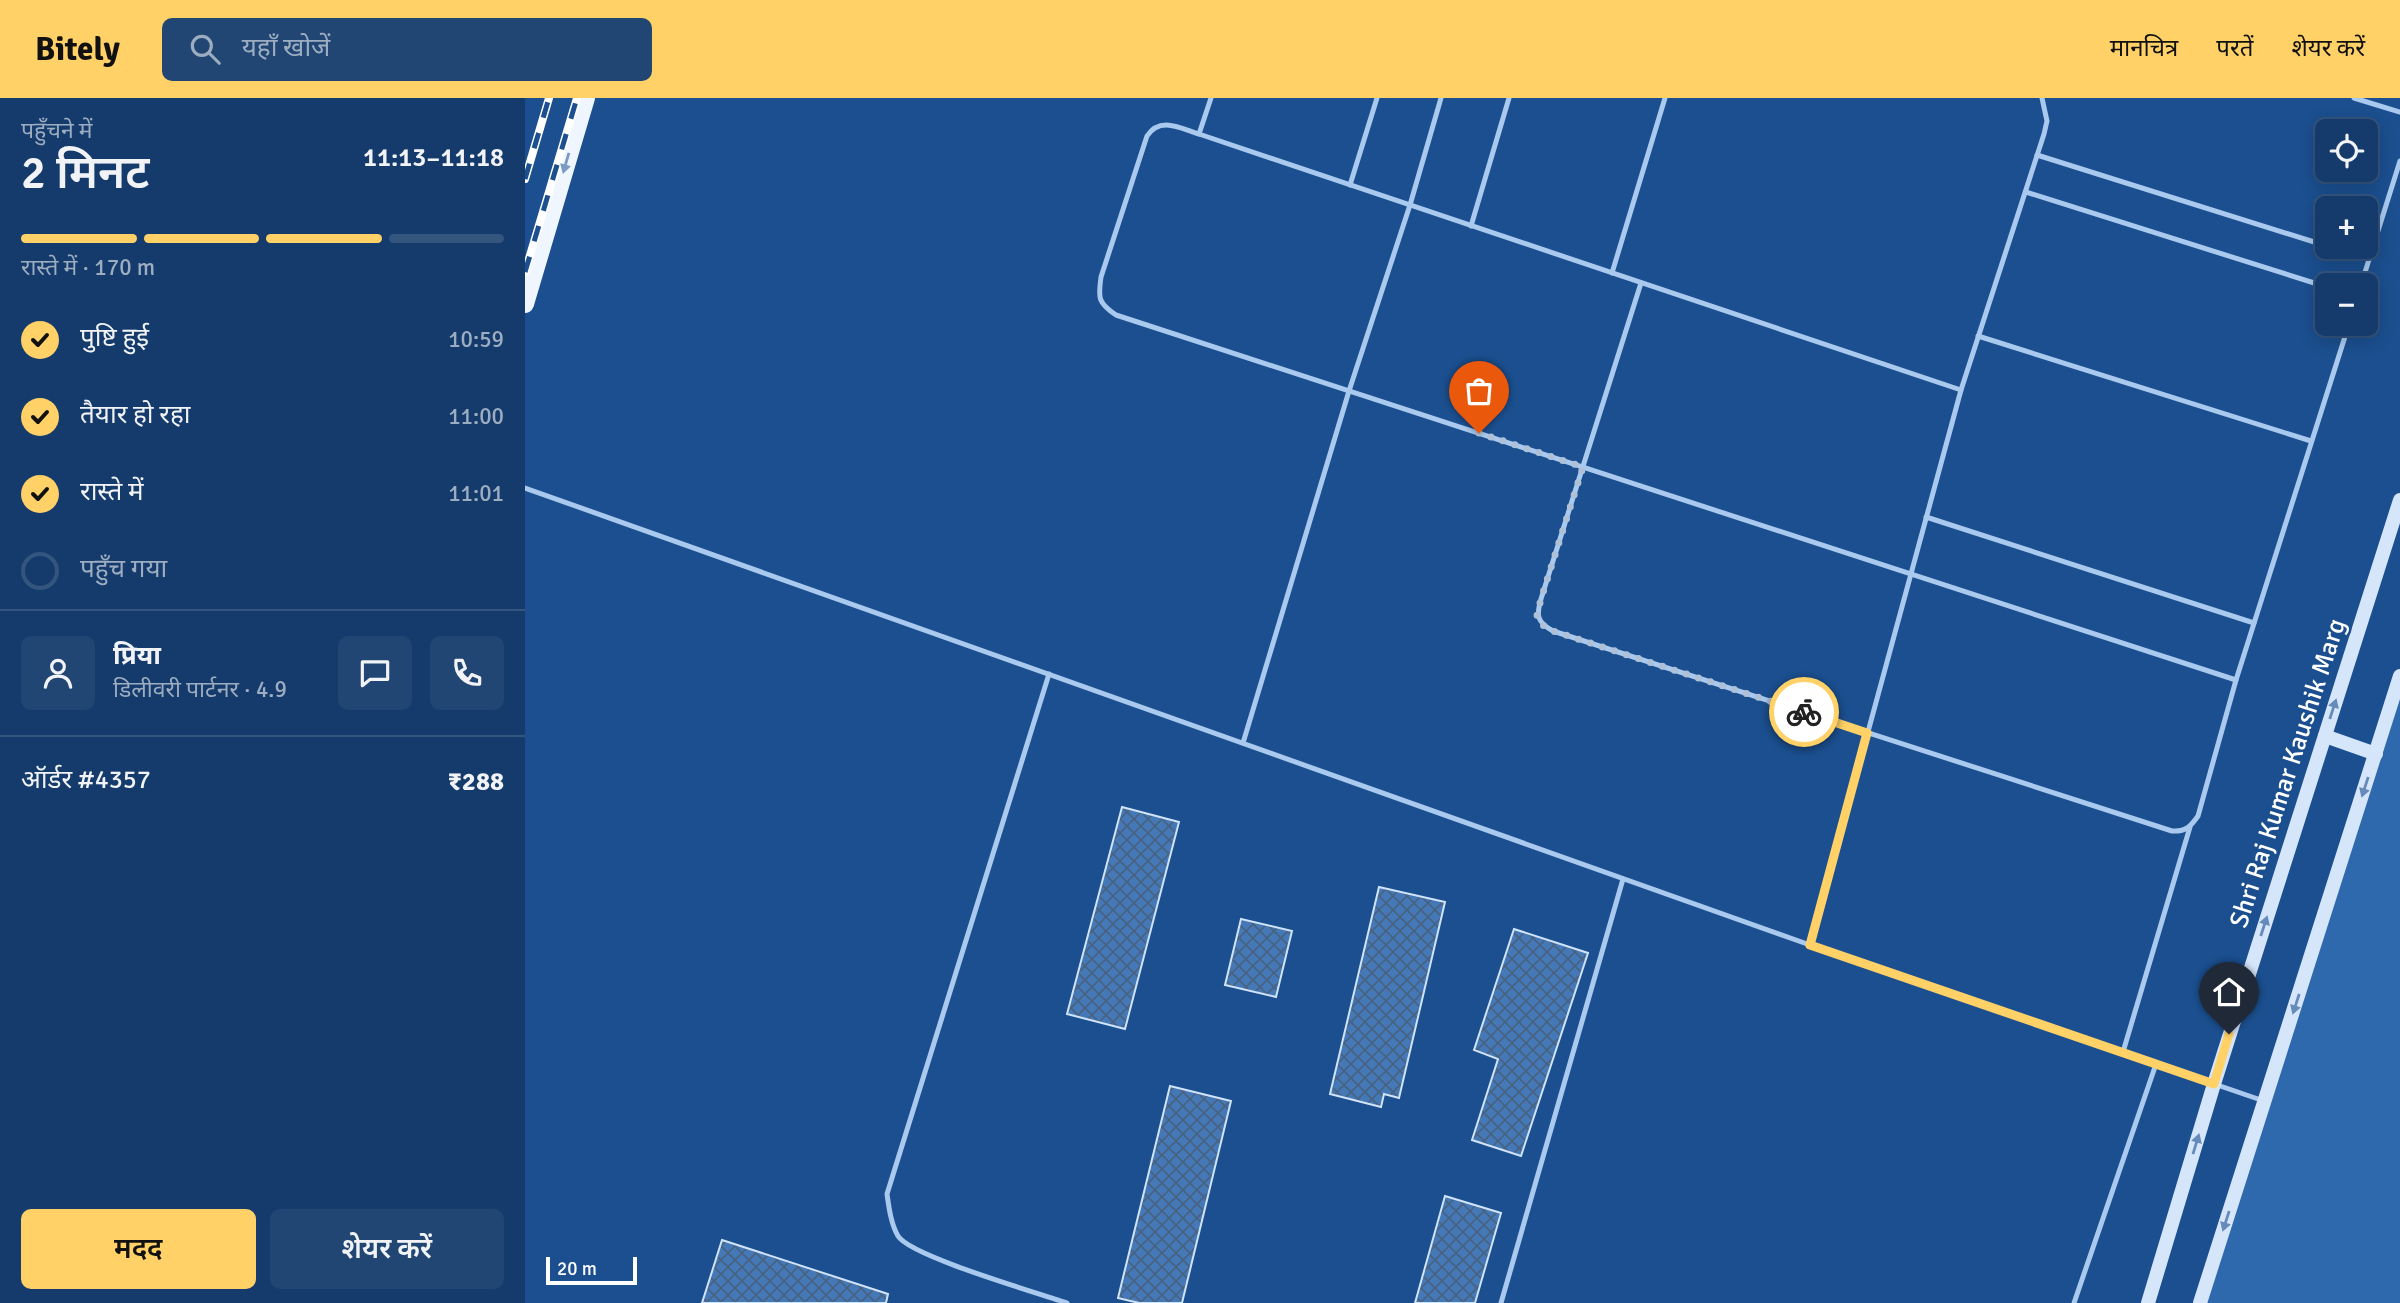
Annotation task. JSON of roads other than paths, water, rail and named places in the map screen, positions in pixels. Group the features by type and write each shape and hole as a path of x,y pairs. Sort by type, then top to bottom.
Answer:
{"main road":[{"path":"525,304 586,98"}],"street":[{"name":"Shri Raj Kumar Kaushik Marg","path":"2148,1303 2214,1084 2400,500"},
{"path":"2200,1303 2400,676"},
{"path":"2325,736 2376,754"}],"lane":[{"path":"1199,134 1211,98"},
{"path":"1350,185 1377,98"},
{"path":"1243,743 1441,98"},
{"path":"1471,226 1509,98"},
{"path":"1612,273 1665,98"},
{"path":"1810,945 1961,390 2037,155 2046,121 2042,98"},
{"path":"2354,98 2400,112"},
{"path":"1961,390 1169,124 1161,124 1147,136 1101,278 1099,296 1105,307 1117,315 2236,680"},
{"path":"2037,155 2315,242"},
{"path":"2378,231 2400,161"},
{"path":"2025,191 2315,283"},
{"path":"2365,273 2369,259"},
{"path":"1641,283 1541,599 1537,615 1541,624 1553,631 2172,831 2181,832 2190,827"},
{"path":"1978,336 2311,441"},
{"path":"2123,1052 2190,827 2198,816 2236,680 2345,336"},
{"path":"525,488 1810,945 2265,1101"},
{"path":"1926,517 2254,622"},
{"path":"1049,674 887,1194 899,1238 924,1254 1066,1303"},
{"path":"1501,1303 1623,879"},
{"path":"2074,1303 2156,1064"}],"railway":[{"path":"525,179 549,98"},
{"path":"525,272 577,98"}]}
